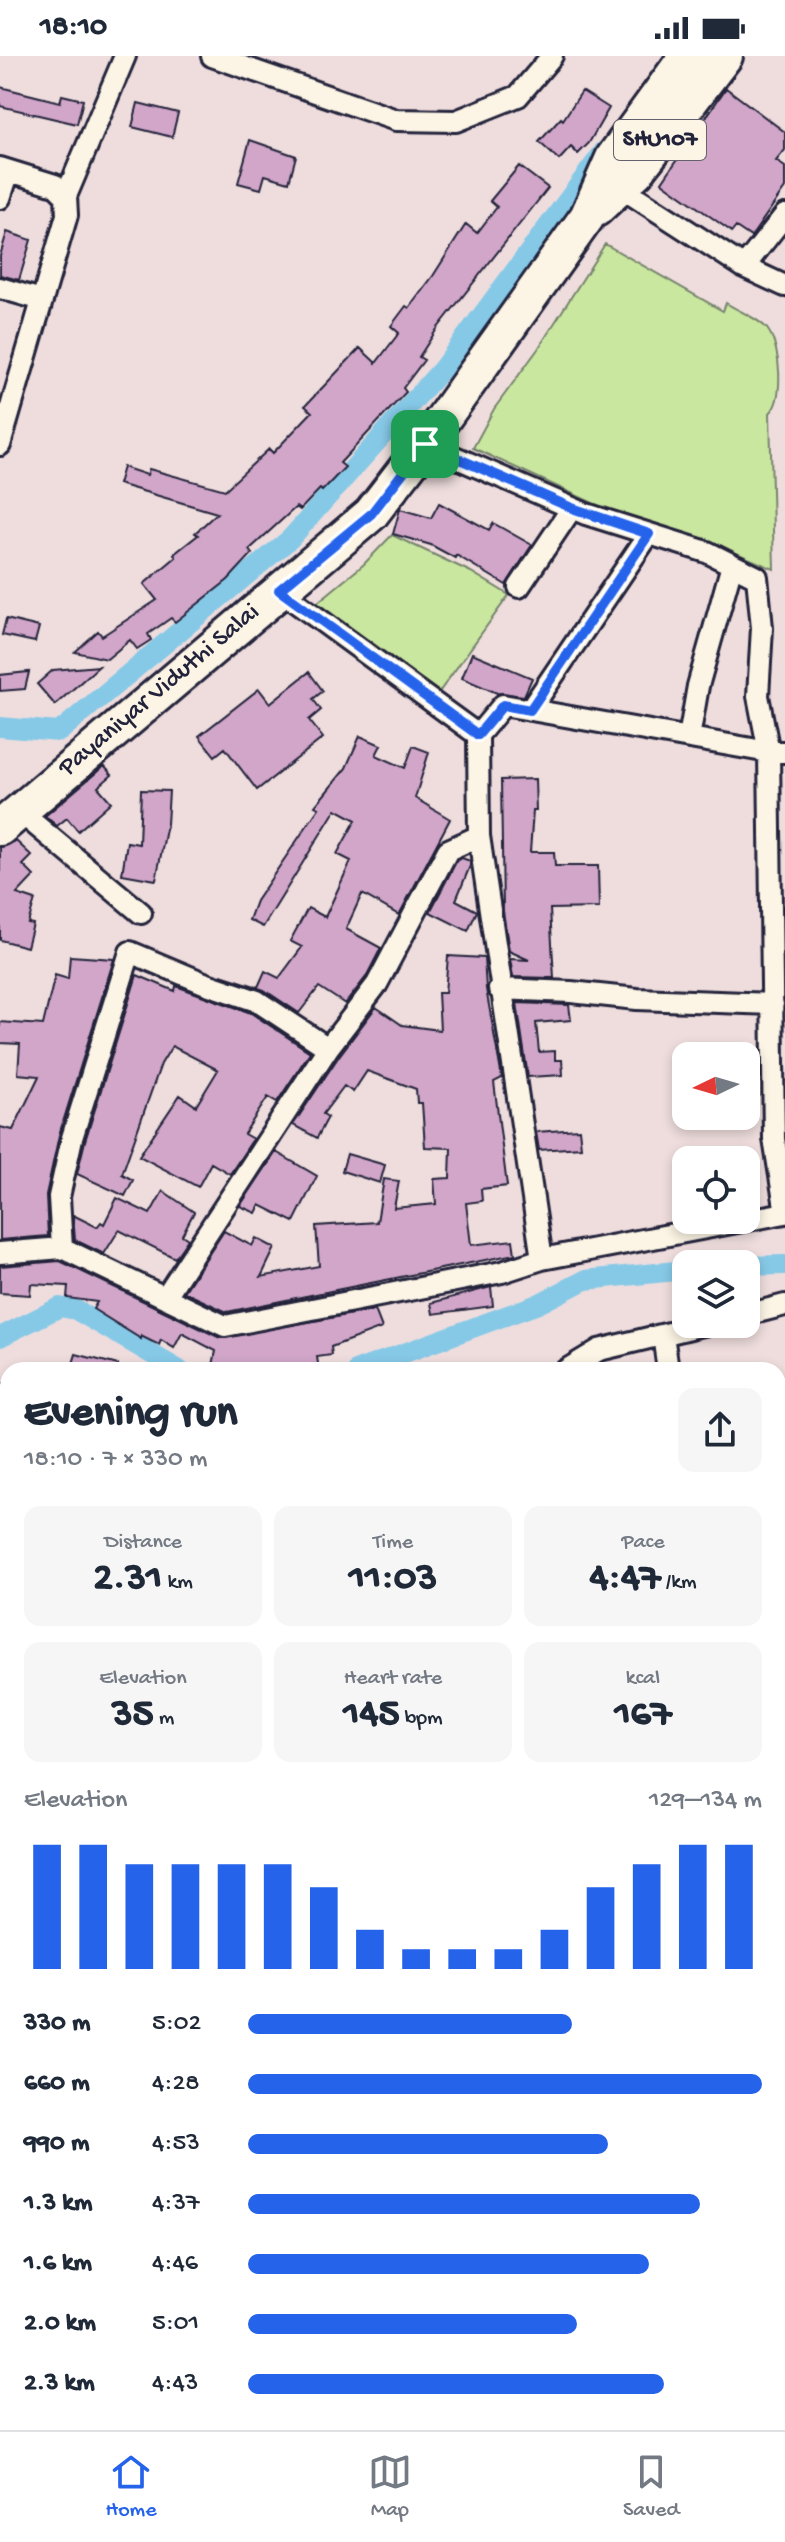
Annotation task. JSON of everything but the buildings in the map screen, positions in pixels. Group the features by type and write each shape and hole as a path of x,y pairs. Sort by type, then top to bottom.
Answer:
{"main road":[{"name":"Payaniyar Viduthi Salai","path":"612,182 613,158 687,56"},
{"name":"Payaniyar Viduthi Salai","path":"10,820 371,514 425,444 612,182 637,171 725,56"}],"street":[{"path":"0,445 67,215 66,196 125,56"},
{"path":"212,56 265,65 396,120 456,121 518,96 552,56"},
{"path":"0,198 5,170 55,185 66,196"},
{"path":"612,182 744,267 785,286"},
{"path":"744,267 785,215"},
{"path":"0,288 42,300"},
{"path":"0,1253 62,1248 225,1326 502,1272 542,1259 785,1210 774,1139 777,752 758,696 762,628 757,577 707,552 572,508 425,444"},
{"path":"519,587 572,508"},
{"path":"530,710 649,534"},
{"path":"689,738 698,686 732,565"},
{"path":"279,590 478,735"},
{"path":"542,1259 499,989 479,836 478,735 503,705 777,752"},
{"path":"10,820 141,913"},
{"path":"166,1296 328,1048 377,984 448,850 479,836"},
{"path":"62,1248 59,1197 72,1138 130,952 257,1001 328,1048"},
{"path":"499,989 637,999 773,1004"},
{"path":"760,1311 785,1305"},
{"path":"579,1362 599,1350 672,1333"},
{"path":"663,1335 667,1362"}],"green space":[{"path":"605,244 723,311 726,303 768,330 776,348 779,373 777,396 770,413 774,569 729,550 628,519 473,448 494,409 538,349"},
{"path":"392,535 471,572 509,595 437,695 312,607 363,565"}],"waterway":[{"path":"0,727 59,732 290,539 442,369 604,151"},
{"path":"760,1266 785,1265"},
{"path":"380,1362 538,1304 585,1280 672,1271"},
{"path":"0,1337 60,1307 76,1310 165,1362"}],"route":[{"path":"425,444 586,514 649,534 615,580 530,710 503,705 478,735 279,590 371,514 425,444"}]}
